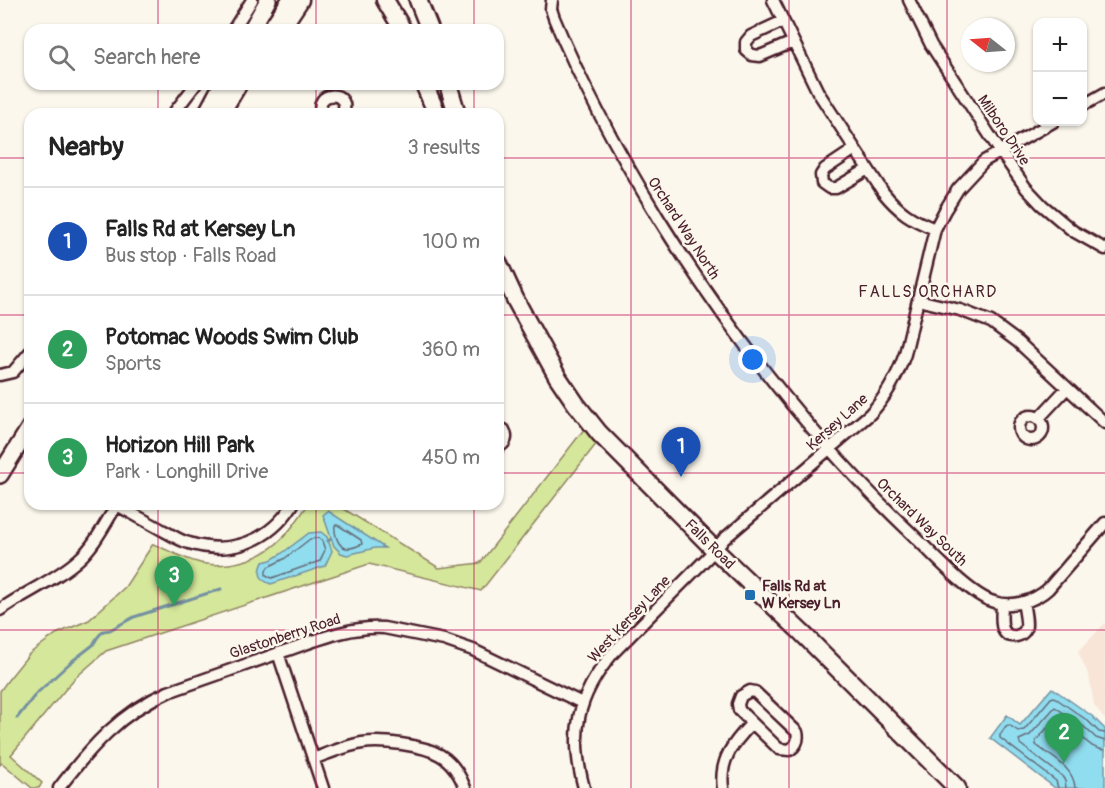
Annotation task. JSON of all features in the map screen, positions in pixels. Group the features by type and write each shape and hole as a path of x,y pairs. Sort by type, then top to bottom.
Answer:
{"main road":[{"path":"254,24 268,0"},
{"path":"274,24 290,0"},
{"path":"284,24 300,0"},
{"path":"385,0 399,24"},
{"path":"391,0 401,24"},
{"path":"418,0 428,24"},
{"path":"209,108 219,90"},
{"path":"225,108 235,90"},
{"path":"427,90 434,108"},
{"path":"450,90 455,108"},
{"name":"Falls Road","path":"504,274 537,341 576,404 599,432 715,550 957,788"},
{"path":"0,475 24,446"}],"street":[{"path":"237,24 252,0"},
{"name":"Orchard Way North","path":"552,0 551,9 554,18 582,80 634,178 664,227 734,332 830,449"},
{"path":"773,0 818,92 883,192 899,210 914,220 935,229"},
{"name":"Milboro Drive","path":"909,0 931,45 1026,188 1073,231 1105,249"},
{"path":"783,21 751,36 746,42 747,50 752,55 760,56 793,42"},
{"path":"178,108 191,90"},
{"path":"1087,104 1105,93"},
{"path":"320,108 322,101 331,95 339,97 344,102 345,108"},
{"name":"Kersey Lane","path":"715,550 724,539 830,449 882,401 892,387 905,354 939,219 958,189 984,161 1046,126"},
{"path":"855,149 825,169 821,174 822,183 829,188 836,188 868,169"},
{"path":"918,300 960,310 991,322 1018,342 1105,423"},
{"path":"0,375 13,372 24,359"},
{"path":"1039,418 1067,388"},
{"name":"Orchard Way South","path":"830,449 882,505 960,580 982,597 1002,604"},
{"path":"0,610 66,570 81,558 96,539 113,510"},
{"path":"125,510 187,543 208,548 231,548 254,540 274,527 289,510"},
{"path":"1023,602 1026,627 1024,632 1017,636 1005,634 1002,629 1002,604 1033,599 1048,589 1105,523"},
{"name":"West Kersey Lane","path":"584,788 576,739 582,703 596,675 614,653 715,550"},
{"name":"Glastonberry Road","path":"59,788 107,733 123,717 140,706 168,692 352,629 374,627 444,640 473,650 582,703"},
{"path":"278,653 322,788"},
{"path":"750,691 755,692 797,732 796,744 790,750 779,749 752,723 739,710 738,704 741,696 750,691"},
{"path":"723,788 722,779 726,756 733,743 752,723"},
{"path":"313,759 361,743 390,742 440,755 458,772 465,788"}],"shaded area":[{"path":"1105,623 1105,720 1094,705 1089,676 1078,652"}],"green space":[{"path":"585,428 597,443 481,591 369,564 106,651 74,679 11,755 42,783 39,788 32,788 2,763 0,765 0,691 29,654 56,634 89,620 125,587 153,544 201,563 229,564 255,557 276,544 285,536 304,510 346,510 439,568 480,563"}],"water":[{"path":"328,511 385,548 375,548 347,555 341,553 334,546 323,515"},
{"path":"321,532 327,537 332,551 325,566 271,584 262,578 260,570 263,562 281,554 309,533"},
{"path":"1052,688 1092,716 1105,729 1105,788 1055,788 990,738 1007,715 1020,725"}],"waterway":[{"path":"17,718 36,694 93,645 103,631 110,630 134,617 221,589"}],"place":[{"name":"Falls Rd at Kersey Ln","path":"681,477"},
{"name":"Falls Rd at W Kersey Ln","path":"750,595"},
{"name":"Horizon Hill Park","path":"174,606"},
{"name":"Potomac Woods Swim Club","path":"1064,763"}],"district":[{"name":"FALLS ORCHARD","path":"928,291"}]}
